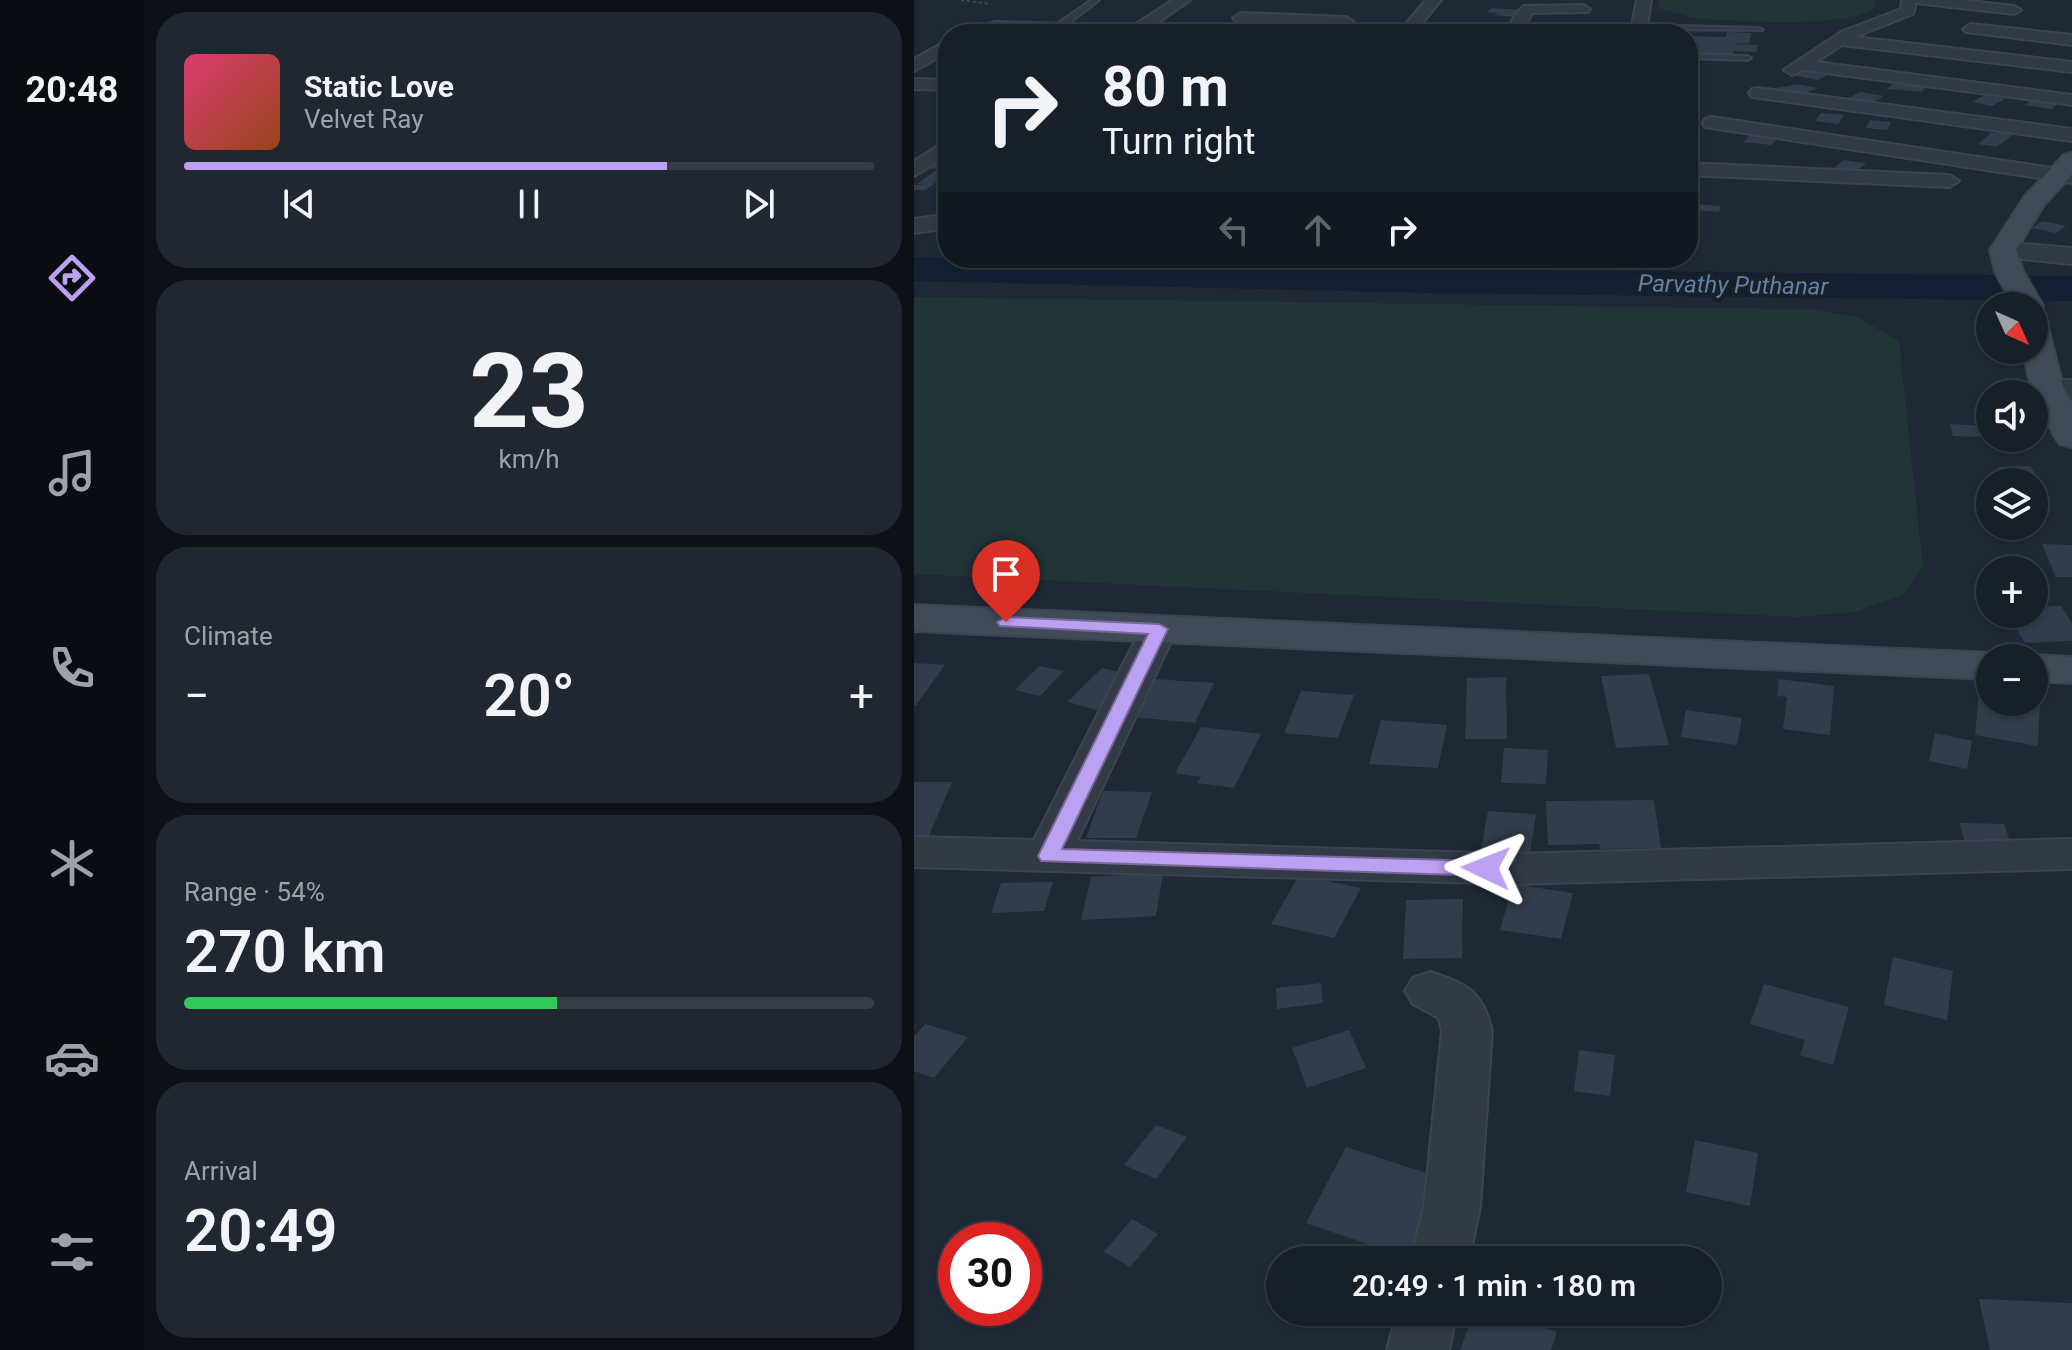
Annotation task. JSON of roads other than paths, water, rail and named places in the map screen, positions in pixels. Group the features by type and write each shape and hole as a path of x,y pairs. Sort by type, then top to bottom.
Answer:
{"main road":[{"path":"2021,292 2006,261 2034,201 2062,175"},
{"path":"2048,361 2060,387 2072,437"},
{"path":"914,618 1976,665"},
{"path":"2048,669 2072,670"}],"street":[{"path":"1142,24 1183,0"},
{"path":"1414,24 1434,0"},
{"path":"1639,24 1644,0"},
{"path":"1909,0 1908,11 1840,40 1707,126 2062,175"},
{"path":"1920,0 2026,12"},
{"path":"1518,24 1529,9 1582,11"},
{"path":"1195,24 1203,17 1351,16 1343,24"},
{"path":"1887,19 1918,23"},
{"path":"1949,26 2072,40"},
{"path":"1840,40 2072,67"},
{"path":"918,64 938,51"},
{"path":"918,64 938,63"},
{"path":"1801,65 2072,100"},
{"path":"914,84 938,85"},
{"path":"1746,100 2072,135"},
{"path":"925,140 938,142"},
{"path":"914,170 938,151"},
{"path":"1698,169 2062,175"},
{"path":"914,226 938,222"},
{"path":"2006,261 2072,256"},
{"path":"1048,856 1159,629"},
{"path":"914,852 1515,869 2072,854"},
{"path":"1430,991 1453,998 1462,1009 1467,1031 1452,1207 1443,1246"},
{"path":"1418,1350 1424,1326"}],"lane":[{"path":"1063,24 1096,0"},
{"path":"1698,30 1759,30"},
{"path":"1698,56 1747,58"}],"water":[{"name":"Parvathy Puthanar","path":"914,257 938,258 938,268 1393,268 2072,276 2072,301 2048,301 2048,292 1976,292 1976,300 1432,293 914,281"}]}
